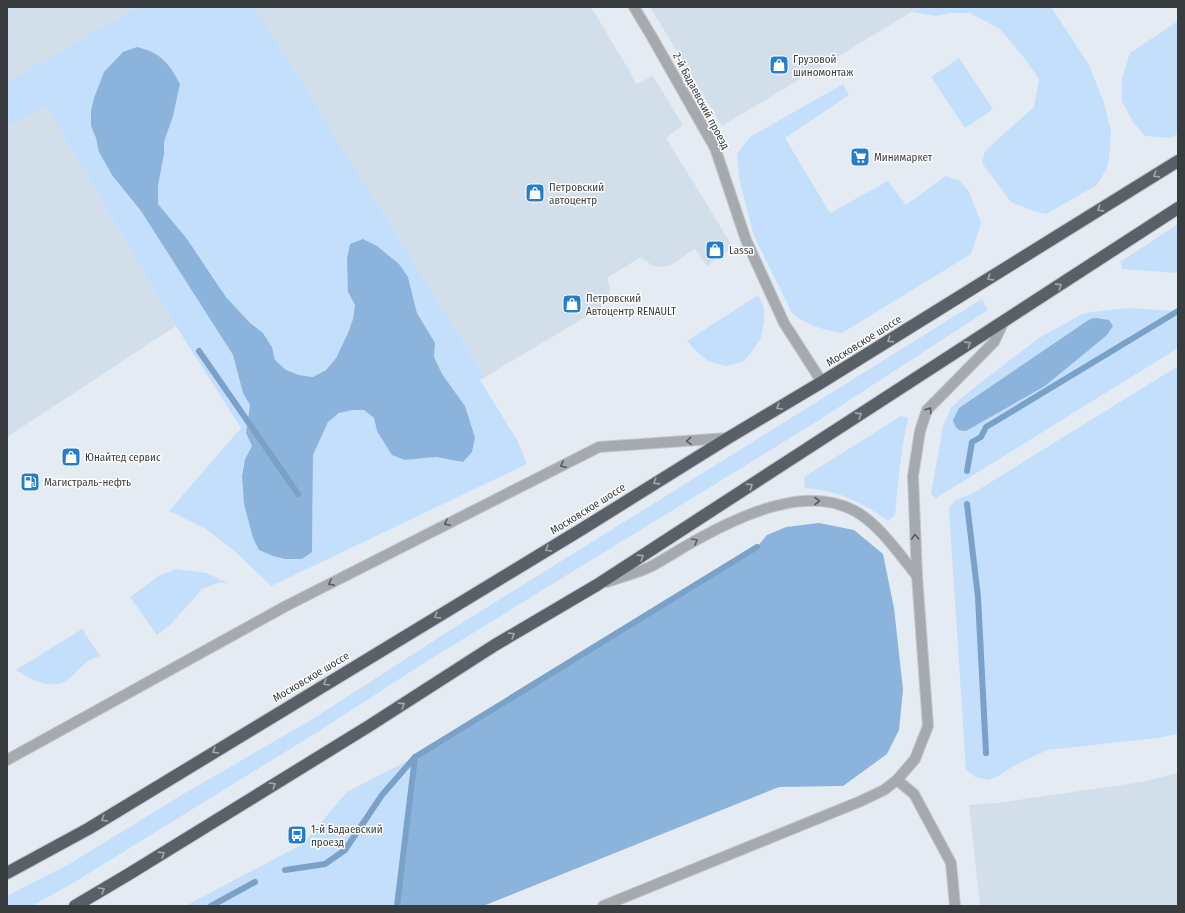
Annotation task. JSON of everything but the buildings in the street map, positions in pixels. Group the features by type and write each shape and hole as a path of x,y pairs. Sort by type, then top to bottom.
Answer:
{"highway":[{"name":"Московское шоссе","path":"7,873 95,824 582,529 1178,161"},
{"path":"75,906 350,738 495,645 597,585 1178,208"}],"street":[{"name":"2-й Бадаевский проезд","path":"634,7 715,148 746,240 784,322 822,382"},
{"path":"603,906 861,801 884,790 897,780 915,759 928,726 917,576 913,476 920,430 927,410 994,342 1004,321"},
{"path":"7,760 286,606 600,447 728,438"},
{"path":"597,585 649,567 702,537 747,515 793,501 822,500 841,504 856,511 874,525 917,576"},
{"path":"897,780 914,794 951,863 955,906"}],"shaded area":[{"path":"7,7 137,7 7,82"},
{"path":"137,7 255,7 485,377 480,380 517,440 527,464 271,586 238,554 206,529 169,511 241,428 176,326 46,106 7,127 7,82","holes":["104,72 180,84 173,116 164,142 164,154 158,186 158,204 210,272 226,297 250,323 263,333 272,347 275,360 286,370 299,375 313,377 326,370 336,358 353,319 355,305 348,292 408,277 417,313 435,343 434,357 442,374 465,406 463,462 436,457 405,460 377,431 374,418 364,410 352,410 339,413 328,422 313,455 312,552 249,519 245,505 242,474 247,454 252,446 246,433 250,405 243,393 233,355 141,211 112,175 99,152 96,138 91,126 94,98"]},
{"name":"Петровский автоцентр","path":"255,7 591,7 636,84 653,76 683,125 666,138 733,247 707,266 695,249 671,265 662,267 653,266 641,257 607,278 610,288 608,300 599,309 485,377"},
{"path":"650,7 920,7 722,126"},
{"path":"920,7 1051,7 1089,65 1104,103 1111,131 1109,157 1107,168 1097,185 1046,214 1011,202 982,163 985,151 1034,107 1039,79 1025,59 1000,29 970,13 950,13 936,16 912,12"},
{"path":"1178,21 1178,133 1171,138 1145,136 1133,122 1122,101 1122,79 1130,53"},
{"path":"137,47 152,52 163,60 172,70 180,84 173,116 164,142 164,154 158,186 158,204 187,239 226,297 250,323 263,333 272,347 275,360 286,370 299,375 313,377 326,370 336,358 348,333 353,319 355,305 348,292 347,259 350,244 363,239 377,246 399,264 408,277 417,313 435,343 434,357 442,374 465,406 475,438 472,452 463,462 436,457 405,460 392,455 377,431 374,418 364,410 352,410 339,413 328,422 313,455 312,552 302,559 285,559 259,550 253,538 244,504 242,476 245,459 252,446 246,433 250,405 243,393 233,355 141,211 112,175 99,152 96,138 91,126 91,111 94,98 104,72 123,52"},
{"path":"959,58 993,109 965,128 931,77"},
{"path":"843,84 849,95 785,138 830,213 888,181 906,205 946,176 960,181 969,192 981,223 971,254 842,333 828,330 803,321 792,313 754,236 739,179 737,154 750,137"},
{"path":"46,106 176,326 7,437 7,127"},
{"path":"1178,224 1178,273 1122,269 1120,262"},
{"path":"758,295 764,308 764,322 761,338 743,362 726,366 708,361 687,341"},
{"path":"982,299 988,310 816,422 424,663 319,731 73,883 32,906 7,906 7,896 71,863 180,796 311,720 449,631"},
{"path":"1127,308 1178,311 1178,348 936,498 931,494 943,426 951,408 966,394 1039,338 1084,313","holes":["1106,336 1045,386 966,431"]},
{"path":"1096,318 1109,320 1113,326 1106,336 1045,386 966,431 959,430 956,427 953,420 959,408 1090,319"},
{"path":"1178,366 1178,734 1157,738 1047,750 989,780 975,777 966,770 949,509 954,501 975,492"},
{"path":"901,416 908,418 895,515 888,521 868,508 839,494 805,488 804,477"},
{"path":"819,523 854,530 883,554 894,608 903,690 899,730 887,754 843,786 779,787 483,906 397,906 415,757 757,547 767,535 786,527"},
{"path":"176,569 207,573 229,584 220,582 202,589 172,623 157,635 130,597 159,576"},
{"path":"82,629 100,656 87,662 70,678 57,684 43,683 36,681 16,670"},
{"path":"415,757 397,906 185,906 303,844 347,792"},
{"path":"1177,773 1178,906 980,906 969,805 997,803 1142,782"}],"waterway":[{"path":"967,471 972,442 981,437 986,427 1178,311"},
{"path":"199,351 298,494"},
{"path":"967,504 978,597 986,753"},
{"path":"285,870 325,864 345,850 382,795 415,757 757,547"},
{"path":"397,906 415,757"},
{"path":"211,906 255,882"}],"place":[{"name":"Грузовой шиномонтаж","path":"779,65"},
{"name":"Минимаркет","path":"860,157"},
{"name":"Петровский автоцентр","path":"535,193"},
{"name":"Lassa","path":"715,250"},
{"name":"Петровский Автоцентр RENAULT","path":"572,304"},
{"name":"Юнайтед сервис","path":"71,457"},
{"name":"Магистраль-нефть","path":"30,482"},
{"name":"1-й Бадаевский проезд","path":"297,835"}]}
